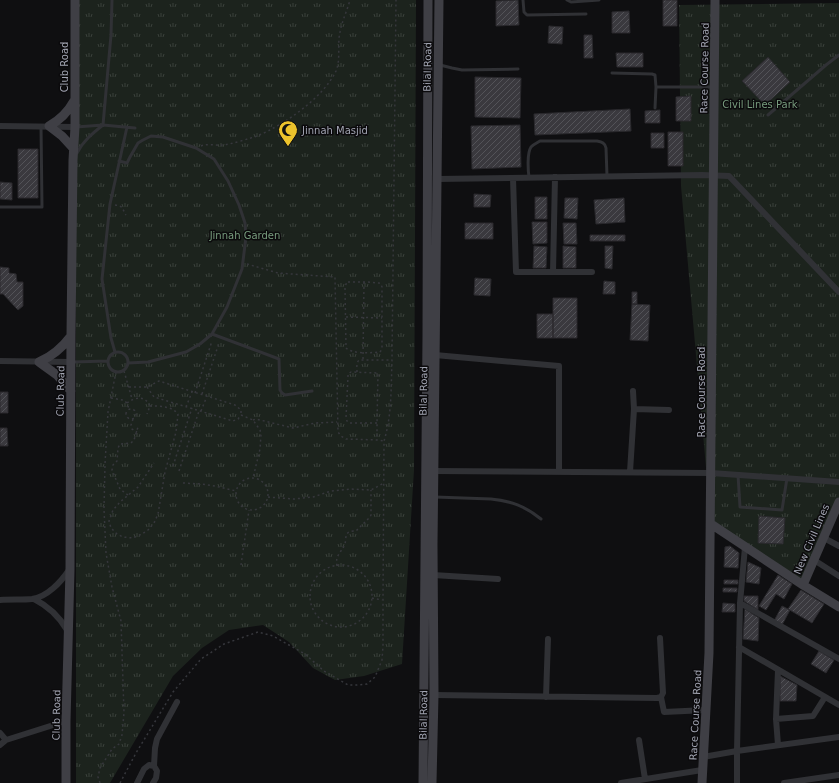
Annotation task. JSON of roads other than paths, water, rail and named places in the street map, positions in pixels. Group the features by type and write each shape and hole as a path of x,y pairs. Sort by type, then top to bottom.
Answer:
{"main road":[{"name":"Club Road","path":"66,783 70,570 75,0"},
{"name":"Bilal Road","path":"423,783 428,0"},
{"name":"Bilal Road","path":"432,783 434,695 433,497 439,0"},
{"name":"Race Course Road","path":"702,783 709,653 715,0"},
{"path":"45,126 57,122 64,116 74,101"},
{"path":"45,126 62,136 73,148"},
{"path":"71,336 57,352 39,362 57,375 71,391"},
{"name":"New Civil Lines","path":"804,585 824,538 836,517 839,502"},
{"path":"711,524 839,607"}],"street":[{"path":"0,126 74,127"},
{"path":"436,179 702,174 729,176 839,292"},
{"path":"553,272 556,177"},
{"path":"513,178 516,272 592,272"},
{"path":"435,355 559,366 559,472"},
{"path":"0,361 71,362"},
{"path":"630,472 634,409 633,391"},
{"path":"634,409 669,410"},
{"path":"434,471 711,473 839,482"},
{"path":"824,538 839,546"},
{"path":"737,783 740,603 745,547"},
{"path":"814,560 839,576"},
{"path":"0,600 34,599 54,588 70,570"},
{"path":"433,575 498,579"},
{"path":"34,599 50,609 68,631"},
{"path":"740,603 839,659"},
{"path":"660,638 663,692 661,697 664,712 706,710"},
{"path":"546,697 548,639"},
{"path":"739,647 839,705"},
{"path":"778,670 776,719 778,745"},
{"path":"434,695 661,697"},
{"path":"776,719 813,716 825,697"},
{"path":"153,783 156,778 157,771 154,766 157,739 177,702"},
{"path":"0,746 6,740 66,721"},
{"path":"0,733 6,740"},
{"path":"704,757 839,737"},
{"path":"639,740 645,779"},
{"path":"137,783 144,769 149,765 154,766"},
{"path":"621,783 702,770"},
{"path":"784,783 839,776"}],"lane":[{"path":"73,160 84,142 103,124 111,35 112,0"},
{"path":"523,0 524,12 527,16 586,14"},
{"path":"567,0 571,2 599,0"},
{"path":"768,115 839,55"},
{"path":"438,64 462,70 518,69"},
{"path":"612,73 654,75 656,87 655,108"},
{"path":"656,87 715,87"},
{"path":"74,127 103,124 135,128"},
{"path":"0,207 42,207 45,126"},
{"path":"114,352 102,279 110,204 127,127"},
{"path":"119,161 127,163 138,143 151,136 196,148 214,159 228,181 245,223 246,237 242,269 227,307 213,334 186,352 148,362 128,363"},
{"path":"529,177 530,148 540,141 602,142 606,148 607,176"},
{"path":"213,334 279,359 280,390 285,395 312,391"},
{"path":"114,352 119,352 124,354 128,363 124,371 118,373 112,371 108,367 107,361 111,354 114,352"},
{"path":"71,362 107,361"},
{"path":"738,475 740,507 782,510 787,478"},
{"path":"433,497 491,498 522,506 541,519"}],"place":[{"name":"Jinnah Masjid","path":"288,147"}],"park label":[{"name":"Civil Lines Park","path":"760,104"},
{"name":"Jinnah Garden","path":"245,235"}]}
